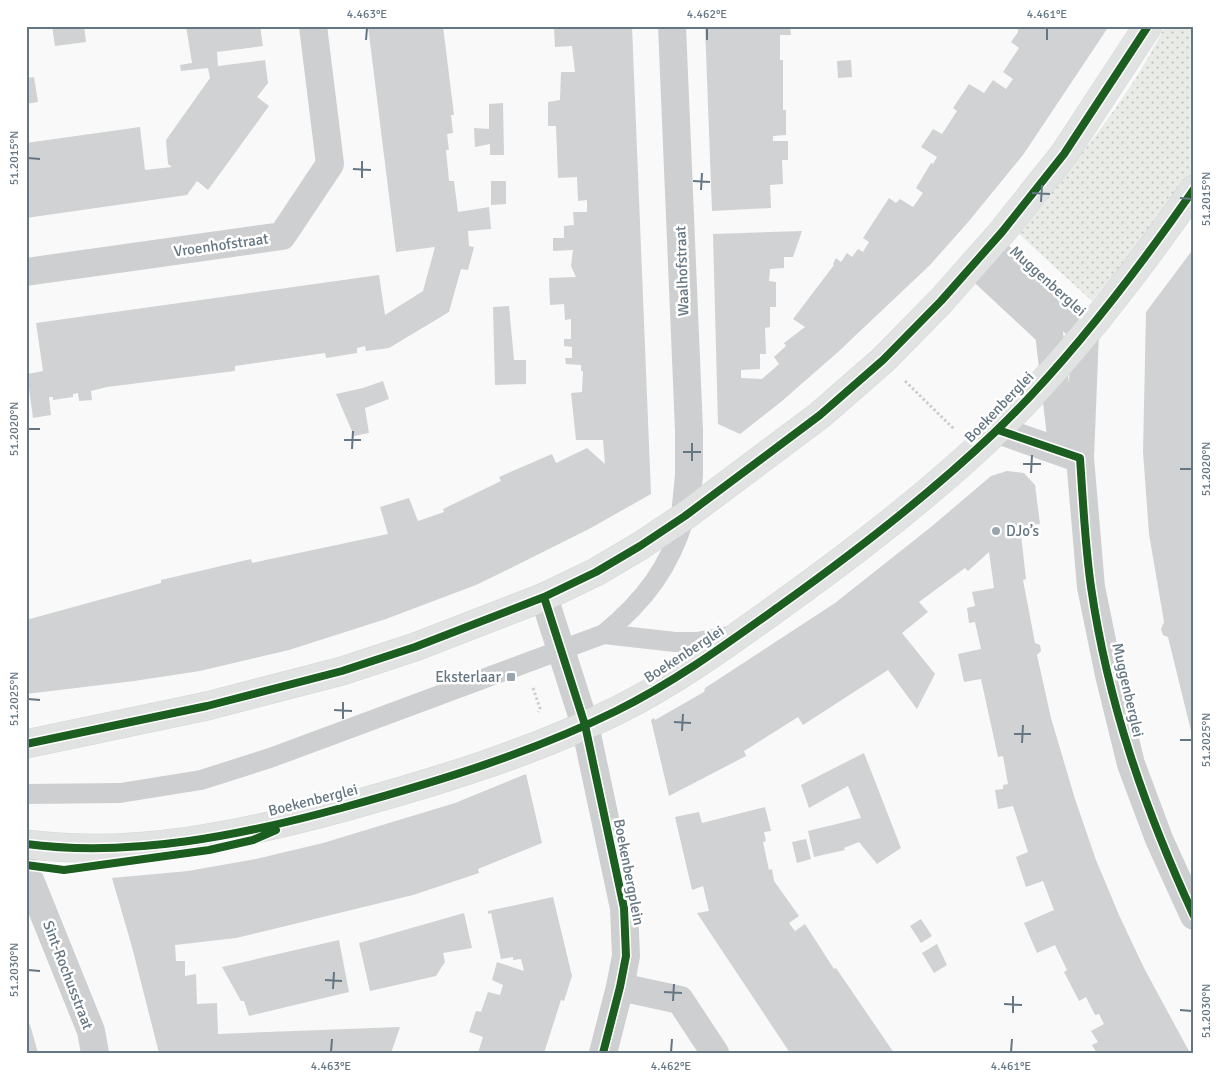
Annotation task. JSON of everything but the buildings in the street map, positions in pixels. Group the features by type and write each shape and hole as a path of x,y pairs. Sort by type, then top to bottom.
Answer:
{"street":[{"name":"Vroenhofstraat","path":"26,272 282,236 330,164 313,26"},
{"name":"Waalhofstraat","path":"672,26 689,430 689,475 686,516"},
{"path":"26,744 208,706 342,671 415,647 544,597 596,572 686,516 820,415 883,360 982,255 1064,154 1148,26"},
{"name":"Boekenberglei","path":"26,844 86,849 125,848 260,828 377,798 533,746 585,725 657,689 740,634 826,572 954,471 998,430 1053,370 1167,227 1194,189"},
{"name":"Muggenberglei","path":"982,255 1085,332 1077,457 1091,587 1109,676 1132,764 1160,839 1187,882 1194,916"},
{"name":"Muggenberglei","path":"982,255 1049,333 1061,436 1077,457"},
{"path":"998,430 1077,457"},
{"name":"Boekenbergplein","path":"544,597 585,725 624,908 626,956 603,1053"},
{"name":"Sint-Rochusstraat","path":"26,870 91,1031 96,1053"},
{"path":"620,987 680,1000 715,1053"}],"lane":[{"path":"26,794 120,792 201,780 270,758 604,634 631,612 647,594 673,551 686,516"},
{"path":"604,634 675,642 697,642 740,634"}],"path":[{"path":"883,360 976,450"},
{"path":"531,682 540,708 536,716"}],"shaded area":[{"path":"1165,26 1194,26 1194,171 1154,226 1092,301 1018,233 1078,159 1116,107 1134,81"}],"cycle path":[{"path":"26,744 207,706 342,671 415,647 544,597 596,572 640,546 685,516 820,415 883,360 941,301 1002,232 1064,154 1148,26"},
{"path":"26,844 66,848 147,846 227,835 267,827 448,777 551,740 638,700 701,661 809,585 864,544 969,456 1021,406 1074,347 1125,284 1194,189"},
{"path":"998,430 1080,458 1084,523 1091,587 1107,673 1130,756 1144,796 1194,916"},
{"path":"544,597 585,725 624,908 626,956 603,1053"},
{"path":"26,865 64,870 209,850 253,840 276,830"}],"place":[{"name":"DJo’s","path":"996,531"},
{"name":"Eksterlaar","path":"511,677"}]}
